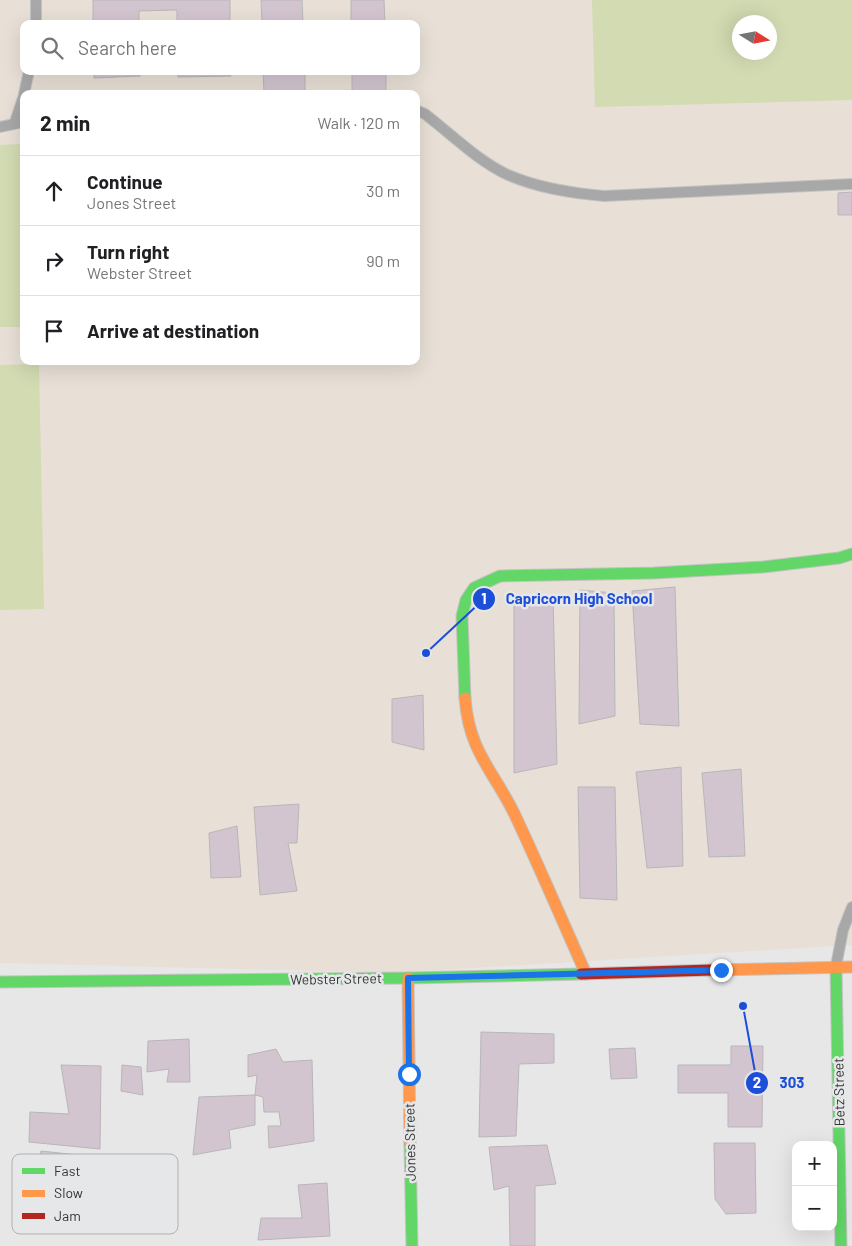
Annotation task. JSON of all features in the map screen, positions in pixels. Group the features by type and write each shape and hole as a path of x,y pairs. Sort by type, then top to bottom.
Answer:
{"street":[{"path":"586,974 513,811 485,766 473,740 466,706 463,664 462,616 466,600 474,588 500,576 654,573 763,567 839,558 852,554"},
{"name":"Webster Street","path":"0,982 408,978 852,967"},
{"name":"Betz Street","path":"836,968 845,1243"},
{"name":"Jones Street","path":"408,978 412,1246"}],"lane":[{"path":"36,0 36,20"},
{"path":"25,90 28,75"},
{"path":"420,112 505,173 530,184 573,193 604,196 852,184"},
{"path":"0,127 19,122"},
{"path":"836,968 844,930 852,907"}],"shaded area":[{"path":"0,0 852,0 852,945 391,973 0,963"}],"green space":[{"path":"592,0 852,0 852,100 595,107"},
{"path":"20,144 20,327 0,327 0,145"},
{"path":"0,365 39,365 44,609 0,610"}],"building":[{"path":"93,0 230,0 230,20 177,20 177,10 139,11 139,20 93,20"},
{"path":"261,0 302,0 303,20 262,20"},
{"path":"351,0 384,0 385,20 351,20"},
{"path":"94,75 140,75 140,76 94,78"},
{"path":"178,75 231,75 231,76 178,77"},
{"path":"263,75 305,75 305,90 264,90"},
{"path":"352,75 386,75 386,90 352,90"},
{"path":"852,192 852,215 838,215 838,193"},
{"path":"675,587 679,726 640,724 632,591"},
{"path":"580,590 614,593 615,716 579,724"},
{"path":"514,596 553,596 557,764 514,773"},
{"path":"423,695 424,750 392,742 392,699"},
{"path":"681,767 683,866 647,868 636,772"},
{"path":"741,769 745,856 709,857 702,773"},
{"path":"578,787 615,787 617,900 580,898"},
{"path":"299,804 297,843 288,843 297,891 260,895 254,807"},
{"path":"237,826 241,877 211,878 209,833"},
{"path":"481,1032 554,1034 554,1063 519,1064 516,1136 479,1137"},
{"path":"189,1039 190,1082 167,1082 169,1069 147,1072 148,1041"},
{"path":"731,1046 763,1046 762,1127 728,1127 728,1093 678,1093 678,1065 731,1065"},
{"path":"635,1048 637,1078 611,1079 609,1049"},
{"path":"276,1049 283,1062 312,1060 314,1141 269,1148 268,1126 281,1126 279,1112 264,1112 263,1097 255,1095 257,1075 248,1077 248,1055"},
{"path":"61,1065 101,1066 100,1149 29,1142 30,1112 69,1114"},
{"path":"122,1065 141,1067 143,1095 121,1091"},
{"path":"255,1095 255,1125 229,1130 231,1148 193,1155 199,1097"},
{"path":"714,1143 755,1143 756,1213 726,1214 715,1199"},
{"path":"547,1145 556,1184 535,1186 535,1246 510,1246 509,1186 494,1190 489,1147"},
{"path":"41,1151 69,1154 40,1154"},
{"path":"327,1183 330,1236 258,1240 261,1218 302,1218 298,1185"}],"traffic: fast":[{"path":"465,698 462,616 466,600 474,588 500,576 654,573 763,567 839,558 852,554"},
{"path":"836,968 841,1246"},
{"path":"0,982 408,978 581,974"},
{"path":"410,1144 412,1246"}],"traffic: slow":[{"path":"465,698 467,717 477,747 514,813 586,974"},
{"path":"712,970 852,967"},
{"path":"408,978 410,1144"}],"traffic: jam":[{"path":"581,974 712,970"}],"place":[{"name":"Capricorn High School","path":"426,653"},
{"name":"303","path":"743,1006"}],"route":[{"path":"409,1074 408,978 721,970"}]}
